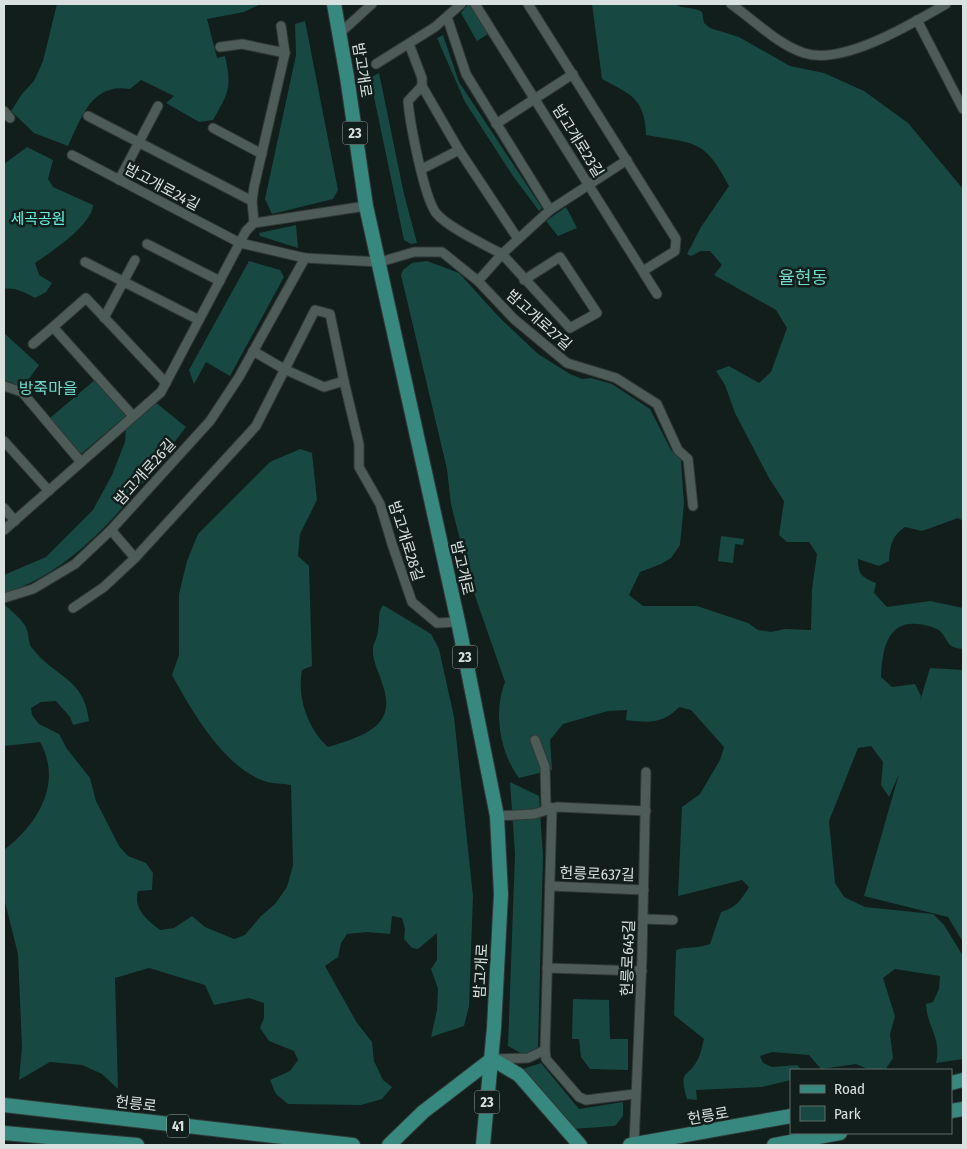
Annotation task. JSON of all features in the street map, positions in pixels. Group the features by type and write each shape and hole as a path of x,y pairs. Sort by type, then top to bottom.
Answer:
{"main road":[{"name":"밤고개로","path":"334,4 366,206 380,262 412,420 458,622 497,816 501,894 492,1058 483,1145"},
{"path":"389,1145 423,1112 492,1058 519,1075 580,1145"},
{"name":"헌릉로","path":"4,1105 353,1145"},
{"name":"헌릉로","path":"630,1145 790,1116"},
{"path":"4,1133 138,1145"},
{"path":"774,1145 834,1134"}],"street":[{"path":"340,33 372,4"},
{"path":"376,64 447,18 461,4"},
{"name":"밤고개로23길","path":"475,4 657,294"},
{"name":"밤고개로23길","path":"528,4 676,239 675,251 643,271"},
{"path":"731,4 775,36 804,53 820,56 834,56 857,49 946,4"},
{"path":"447,18 466,74 550,210"},
{"path":"917,20 963,109"},
{"path":"254,223 252,201 285,52 281,26"},
{"path":"220,46 242,44 285,52"},
{"path":"409,44 422,78 422,86 459,150 518,239"},
{"path":"496,124 573,74"},
{"name":"밤고개로27길","path":"422,86 408,101 410,122 425,186 436,213 460,230 502,254 524,280 570,328 597,313 560,257 524,280"},
{"name":"밤고개로24길","path":"139,143 158,106"},
{"name":"밤고개로24길","path":"88,116 252,201"},
{"path":"214,128 262,154"},
{"path":"119,180 139,143"},
{"path":"422,169 459,150"},
{"name":"밤고개로24길","path":"72,155 159,203 240,243 305,258"},
{"path":"478,281 502,254 550,210 627,160"},
{"path":"4,530 154,399 166,383 246,231 254,223 366,206"},
{"path":"147,244 220,282"},
{"name":"밤고개로27길","path":"380,262 414,252 442,252 478,281 514,319 567,363 616,378 657,404 678,450 688,459 693,506"},
{"path":"305,258 380,262"},
{"name":"밤고개로26길","path":"4,598 33,589 75,564 111,530 210,421 239,377 305,258"},
{"path":"104,318 135,260"},
{"path":"85,262 199,320"},
{"path":"33,344 86,298 166,383"},
{"path":"72,608 104,587 135,558 256,426 284,369 315,310 330,314 344,381 324,386 284,369 253,351"},
{"path":"53,327 133,416"},
{"name":"밤고개로28길","path":"344,381 359,444 359,467 380,504 412,602 437,623 458,622"},
{"path":"4,386 22,392 81,462"},
{"path":"4,441 49,491"},
{"path":"4,508 15,521"},
{"path":"111,530 135,558"},
{"name":"헌릉로637길","path":"535,740 546,767 546,806 552,808 545,1050"},
{"name":"헌릉로645길","path":"634,1145 642,971 646,772"},
{"path":"497,816 534,814 552,808 646,811"},
{"name":"헌릉로637길","path":"550,886 644,890"},
{"path":"643,919 673,920"},
{"path":"547,968 642,971"},
{"path":"492,1058 528,1058 545,1050 546,1059 579,1097 586,1100 635,1094"}],"green space":[{"path":"57,4 261,4 244,12 207,19 217,58 225,56 228,75 226,96 213,120 199,122 166,103 174,96 141,80 130,89 106,91 97,97 83,114 68,146 34,133 11,111 22,94 34,81 43,61"},
{"path":"470,4 488,34 477,41 461,13"},
{"path":"592,4 675,4 695,9 702,12 704,23 710,28 739,37 790,66 824,73 864,91 908,123 963,189 963,521 958,518 922,531 905,527 892,541 889,561 879,566 858,559 860,572 864,577 876,583 874,593 887,607 930,601 963,608 963,649 951,645 940,631 935,628 920,624 907,624 892,633 888,640 883,658 881,677 892,687 915,684 921,696 920,701 930,668 963,670 963,942 948,917 864,896 899,774 889,797 881,785 883,762 871,746 858,748 829,821 835,883 844,897 865,907 933,914 944,925 963,956 963,1059 936,1063 936,1039 926,1004 933,1002 939,989 940,976 895,969 883,978 895,1016 890,1034 893,1058 886,1069 868,1069 856,1064 821,1069 809,1055 772,1052 760,1056 763,1063 772,1067 797,1065 801,1069 790,1069 790,1080 762,1087 696,1090 697,1100 687,1099 684,1089 684,1078 698,1059 704,1039 674,1015 676,950 710,944 721,912 738,903 749,887 742,880 678,896 682,807 700,794 720,760 724,747 691,710 679,707 667,717 655,721 626,720 627,710 608,711 563,724 550,740 552,770 519,778 507,757 500,732 499,719 499,706 505,682 472,587 451,504 447,469 401,275 403,270 412,263 427,261 459,273 499,317 538,354 570,374 582,379 591,378 612,384 650,409 671,450 681,460 684,504 680,545 671,558 640,572 629,595 643,606 697,606 748,623 758,630 771,632 785,629 811,630 812,589 817,554 809,542 787,542 779,535 784,501 769,478 735,413 725,385 716,371 729,366 759,383 771,372 787,328 776,310 714,275 722,265 710,251 701,251 691,256 687,254 701,227 729,186 712,159 705,151 687,142 646,135 643,113 639,105 621,89 602,79"},
{"path":"305,21 338,190 333,199 272,214 265,199 296,55 295,24"},
{"path":"443,35 459,82 542,208 539,211 513,176 465,102 437,38"},
{"path":"379,73 404,194 417,243 411,244 404,240 370,78"},
{"name":"세곡공원","path":"27,147 53,160 48,179 53,187 93,205 86,221 70,237 35,263 39,275 52,283 46,292 35,298 24,292 4,289 4,164"},
{"path":"566,207 577,228 558,236 546,221"},
{"path":"296,225 298,248 260,236 259,233"},
{"path":"249,261 280,270 284,277 230,376 206,362 194,384 189,370"},
{"path":"4,333 39,365 23,387 4,380"},
{"path":"96,379 127,415 81,454 50,418"},
{"path":"155,402 186,427 148,477 107,525 84,546 60,565 33,581 4,594 4,575 46,557 93,510 112,475 125,442 126,427"},
{"path":"300,449 312,453 317,500 300,534 298,556 309,566 312,666 302,670 301,691 305,712 314,731 328,747 365,734 381,720 386,710 386,698 373,649 378,633 380,611 383,605 431,634 439,649 454,717 473,896 469,1006 464,1026 431,1037 437,1010 438,989 431,969 437,960 437,933 418,949 412,948 404,939 405,929 402,918 392,916 390,934 367,932 347,934 341,943 338,957 325,966 357,1023 372,1042 374,1061 383,1080 392,1087 382,1099 361,1105 288,1104 276,1094 270,1080 290,1071 298,1060 294,1051 269,1041 260,1028 264,1018 264,1003 249,998 214,1005 205,985 149,968 115,978 118,1089 102,1074 82,1065 50,1062 19,1080 22,1047 18,954 4,898 4,850 27,828 36,815 48,787 49,773 46,757 40,742 4,746 4,604 25,626 32,648 50,666 75,686 86,706 89,721 73,725 70,717 56,701 41,702 31,708 32,715 39,724 59,734 67,749 90,778 96,801 119,846 128,856 146,863 153,873 152,890 138,891 139,909 142,914 160,930 174,928 192,916 205,927 234,939 245,935 261,916 275,904 287,887 293,865 291,785 264,781 249,774 235,763 210,736 180,689 172,675 179,655 179,594 187,561 198,534 270,462"},
{"path":"721,536 744,539 743,545 735,544 733,563 718,561"},
{"path":"510,782 539,796 543,856 538,1047 524,1055 508,1046 515,854"},
{"path":"573,999 609,1000 610,1039 628,1039 628,1070 590,1069 581,1057 579,1039 572,1039"},
{"path":"541,1063 579,1109 623,1102 623,1116 615,1126 572,1129 520,1070"}],"district":[{"name":"율현동","path":"803,278"},
{"name":"방죽마을","path":"48,388"}]}
